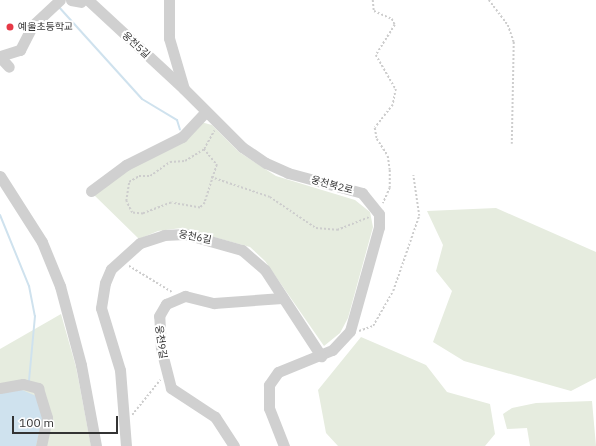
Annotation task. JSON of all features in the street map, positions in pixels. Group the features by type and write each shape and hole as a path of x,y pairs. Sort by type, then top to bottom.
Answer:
{"street":[{"name":"웅천북2로","path":"169,0 169,38 184,89 242,146 266,164 288,174 362,193 373,214"},
{"name":"웅천5길","path":"87,2 184,89"},
{"path":"9,67 0,57 20,50 32,26 57,4"},
{"path":"91,191 126,165 182,137 206,111"},
{"path":"0,176 39,237 60,286 81,365 96,446"},
{"path":"284,446 268,402 271,381 284,369 321,356 339,344 350,331 379,227 373,214"},
{"name":"웅천6길","path":"126,446 120,370 101,308 105,283 119,260 152,238 174,233 194,235 251,256 282,298 321,356"},
{"path":"178,298 214,303 282,298"},
{"name":"웅천9길","path":"178,298 166,304 159,316 166,372 175,393 215,417 234,446"},
{"path":"0,388 22,384 38,388 47,418 41,446"}],"path":[{"path":"211,177 270,197 316,228 337,230 373,214 388,195 391,180 388,156 377,139 375,128 393,105 396,93 392,79 376,55 395,25 392,20 374,11 373,0"},
{"path":"489,0 506,22 514,42 512,144"},
{"path":"204,149 216,160 205,203 200,208 171,203 137,214 127,207 127,188 134,177 150,176 163,164 185,161 204,149 215,130"},
{"path":"350,331 371,327 390,298 419,216 413,175"},
{"path":"119,260 178,298"},
{"path":"124,425 166,372"}],"shaded area":[{"path":"201,122 212,125 239,152 276,176 355,200 370,212 373,227 348,318 340,333 324,346 265,261 250,247 181,228 158,231 139,239 93,194 117,175"},
{"path":"496,208 596,252 596,378 571,391 464,361 433,342 452,291 436,271 443,245 427,211"},
{"path":"61,314 76,367 91,446 0,446 0,349"},
{"path":"361,337 426,365 447,392 490,404 495,434 485,446 338,446 326,433 318,390"},
{"path":"592,401 596,446 530,446 527,428 507,429 503,414 512,408 536,403"}],"water":[{"path":"20,389 36,396 43,416 36,446 0,446 0,392"}],"waterway":[{"path":"58,6 142,99 177,120 180,130"},
{"path":"0,215 29,286 35,316 29,381"}],"place":[{"name":"예울초등학교","path":"10,27"}]}
